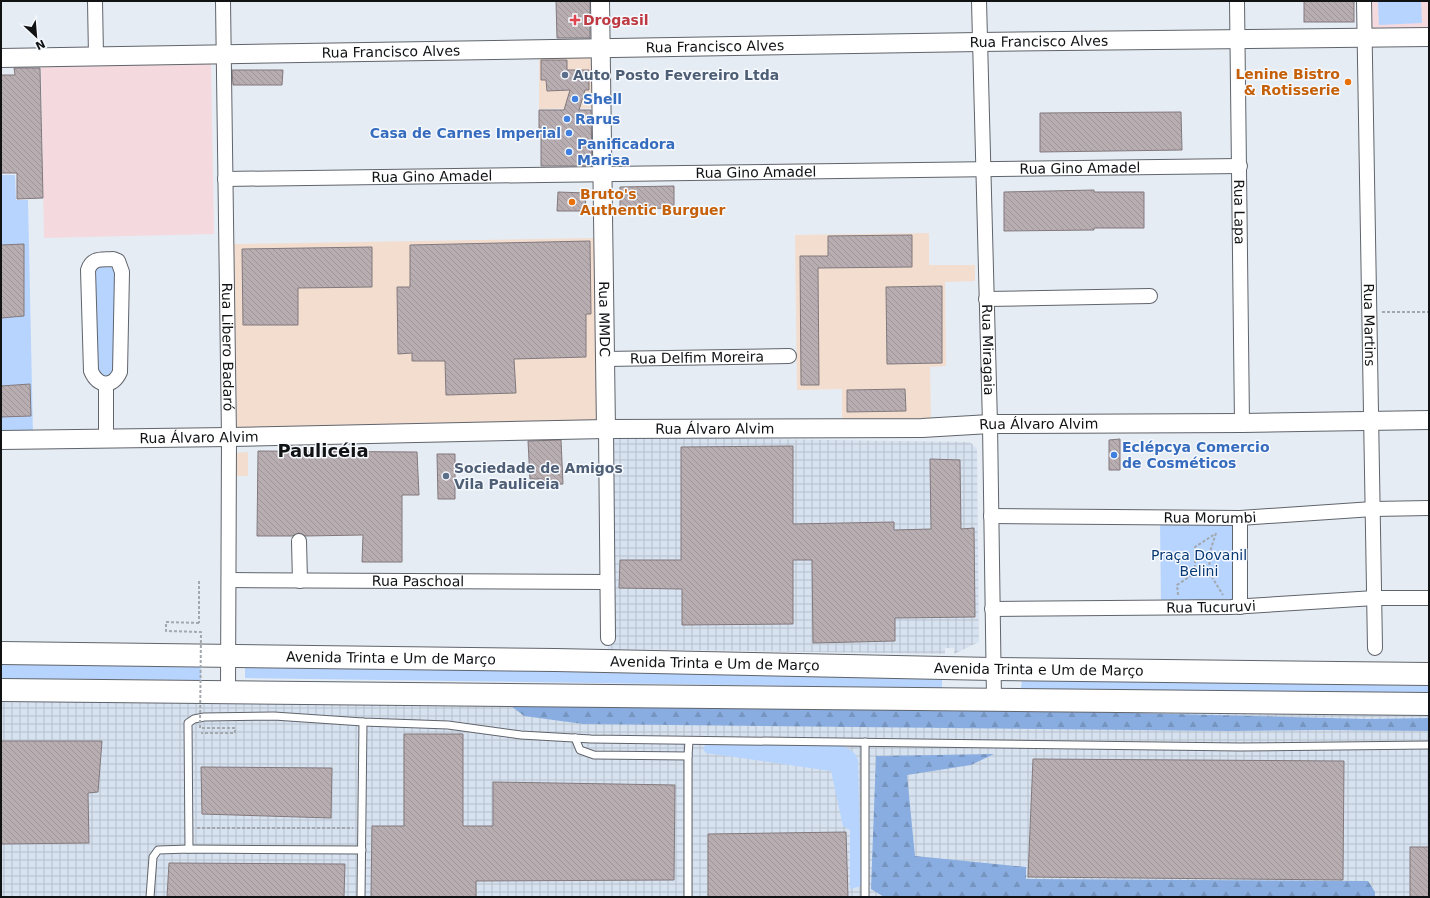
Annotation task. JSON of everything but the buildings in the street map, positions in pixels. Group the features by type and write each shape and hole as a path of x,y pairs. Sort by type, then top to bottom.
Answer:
{"main road":[{"name":"Avenida Trinta e Um de Março","path":"1,653 555,660 994,669 1429,674"},
{"path":"1,690 1429,704"}],"street":[{"path":"95,1 96,56"},
{"name":"Rua Libero Badaró","path":"223,1 229,437 228,693"},
{"name":"Rua MMDC","path":"600,1 608,638"},
{"name":"Rua Miragaia","path":"979,1 990,424 994,700"},
{"name":"Rua Lapa","path":"1237,1 1242,423"},
{"name":"Rua Martins","path":"1364,1 1376,648"},
{"name":"Rua Francisco Alves","path":"1,58 1238,38 1429,37"},
{"name":"Rua Gino Amadel","path":"225,179 1240,166"},
{"path":"113,259 118,261 122,272 120,372 118,377 112,382 106,384 98,381 91,371 88,270 90,264 95,260 113,259"},
{"path":"986,299 1150,296"},
{"name":"Rua Delfim Moreira","path":"605,359 789,356"},
{"path":"106,384 106,438"},
{"name":"Rua Álvaro Alvim","path":"1,440 606,429 922,428 990,424 1242,423 1429,420"},
{"name":"Rua Morumbi","path":"991,516 1240,518 1373,509 1429,508"},
{"path":"1236,607 1240,518"},
{"path":"299,541 300,581"},
{"name":"Rua Paschoal","path":"229,580 607,582"},
{"name":"Rua Tucuruvi","path":"992,609 1236,607 1375,598 1429,598"}],"lane":[{"path":"189,849 187,731 188,723 194,719 204,716 274,716 363,722 448,725 521,735 689,741 1240,747 1382,747 1429,745"},
{"path":"362,897 363,722"},
{"path":"575,738 580,750 594,755 688,756"},
{"path":"688,897 689,741"},
{"path":"865,742 866,895"},
{"path":"150,897 153,857 158,850 362,850"}],"path":[{"path":"1369,312 1429,312"},
{"path":"1195,573 1195,546 1240,518"},
{"path":"1216,533 1209,555 1210,574 1236,607"},
{"path":"1178,608 1177,585 1195,573 1210,574"},
{"path":"199,580 199,623 166,622 166,631 201,632 200,728 235,728 235,733 201,733"},
{"path":"189,828 362,828"}],"shaded area":[{"path":"1369,1 1429,1 1429,33 1370,34"},
{"path":"595,52 596,108 539,109 539,53"},
{"path":"211,62 214,234 44,238 41,66"},
{"path":"929,233 929,265 975,265 975,281 945,282 946,366 930,367 931,419 842,421 842,389 797,390 795,235"},
{"path":"596,238 600,423 237,430 234,244"},
{"path":"611,437 970,442 977,449 979,642 954,654 954,648 945,648 945,654 608,649"},
{"path":"248,452 248,476 234,476 234,453"},
{"path":"1,698 1126,708 1345,715 1429,714 1429,897 1,897"}],"green space":[{"path":"1378,1 1421,1 1422,23 1379,25"},
{"path":"1,175 15,175 16,200 28,200 33,435 1,437"},
{"path":"94,263 115,263 117,378 96,378"},
{"name":"Praça Dovanil Belini","path":"1238,520 1239,604 1161,606 1160,521"},
{"path":"1,664 201,665 201,680 1,679"},
{"path":"245,664 942,674 942,688 245,678"},
{"path":"1022,679 1429,686 1429,697 1021,689"},
{"path":"511,706 1019,710 1368,719 1429,718 1429,731 1230,731 583,724 524,716"},
{"path":"706,744 840,746 853,752 858,760 861,886 850,889 850,830 843,826 831,771 706,753 703,749"},
{"path":"994,754 971,765 907,775 915,856 1026,867 1026,879 1368,881 1375,892 1375,897 884,897 871,889 876,756"}],"place":[{"name":"Drogasil","path":"575,20"},
{"name":"Auto Posto Fevereiro Ltda","path":"565,75"},
{"name":"Lenine Bistro & Rotisserie","path":"1348,82"},
{"name":"Shell","path":"575,99"},
{"name":"Rarus","path":"567,119"},
{"name":"Casa de Carnes Imperial","path":"569,133"},
{"name":"Panificadora Marisa","path":"569,152"},
{"name":"Bruto's Authentic Burguer","path":"572,202"},
{"name":"Eclépcya Comercio de Cosméticos","path":"1114,455"},
{"name":"Sociedade de Amigos Vila Pauliceia","path":"446,476"}],"district":[{"name":"Paulicéia","path":"323,450"}]}
